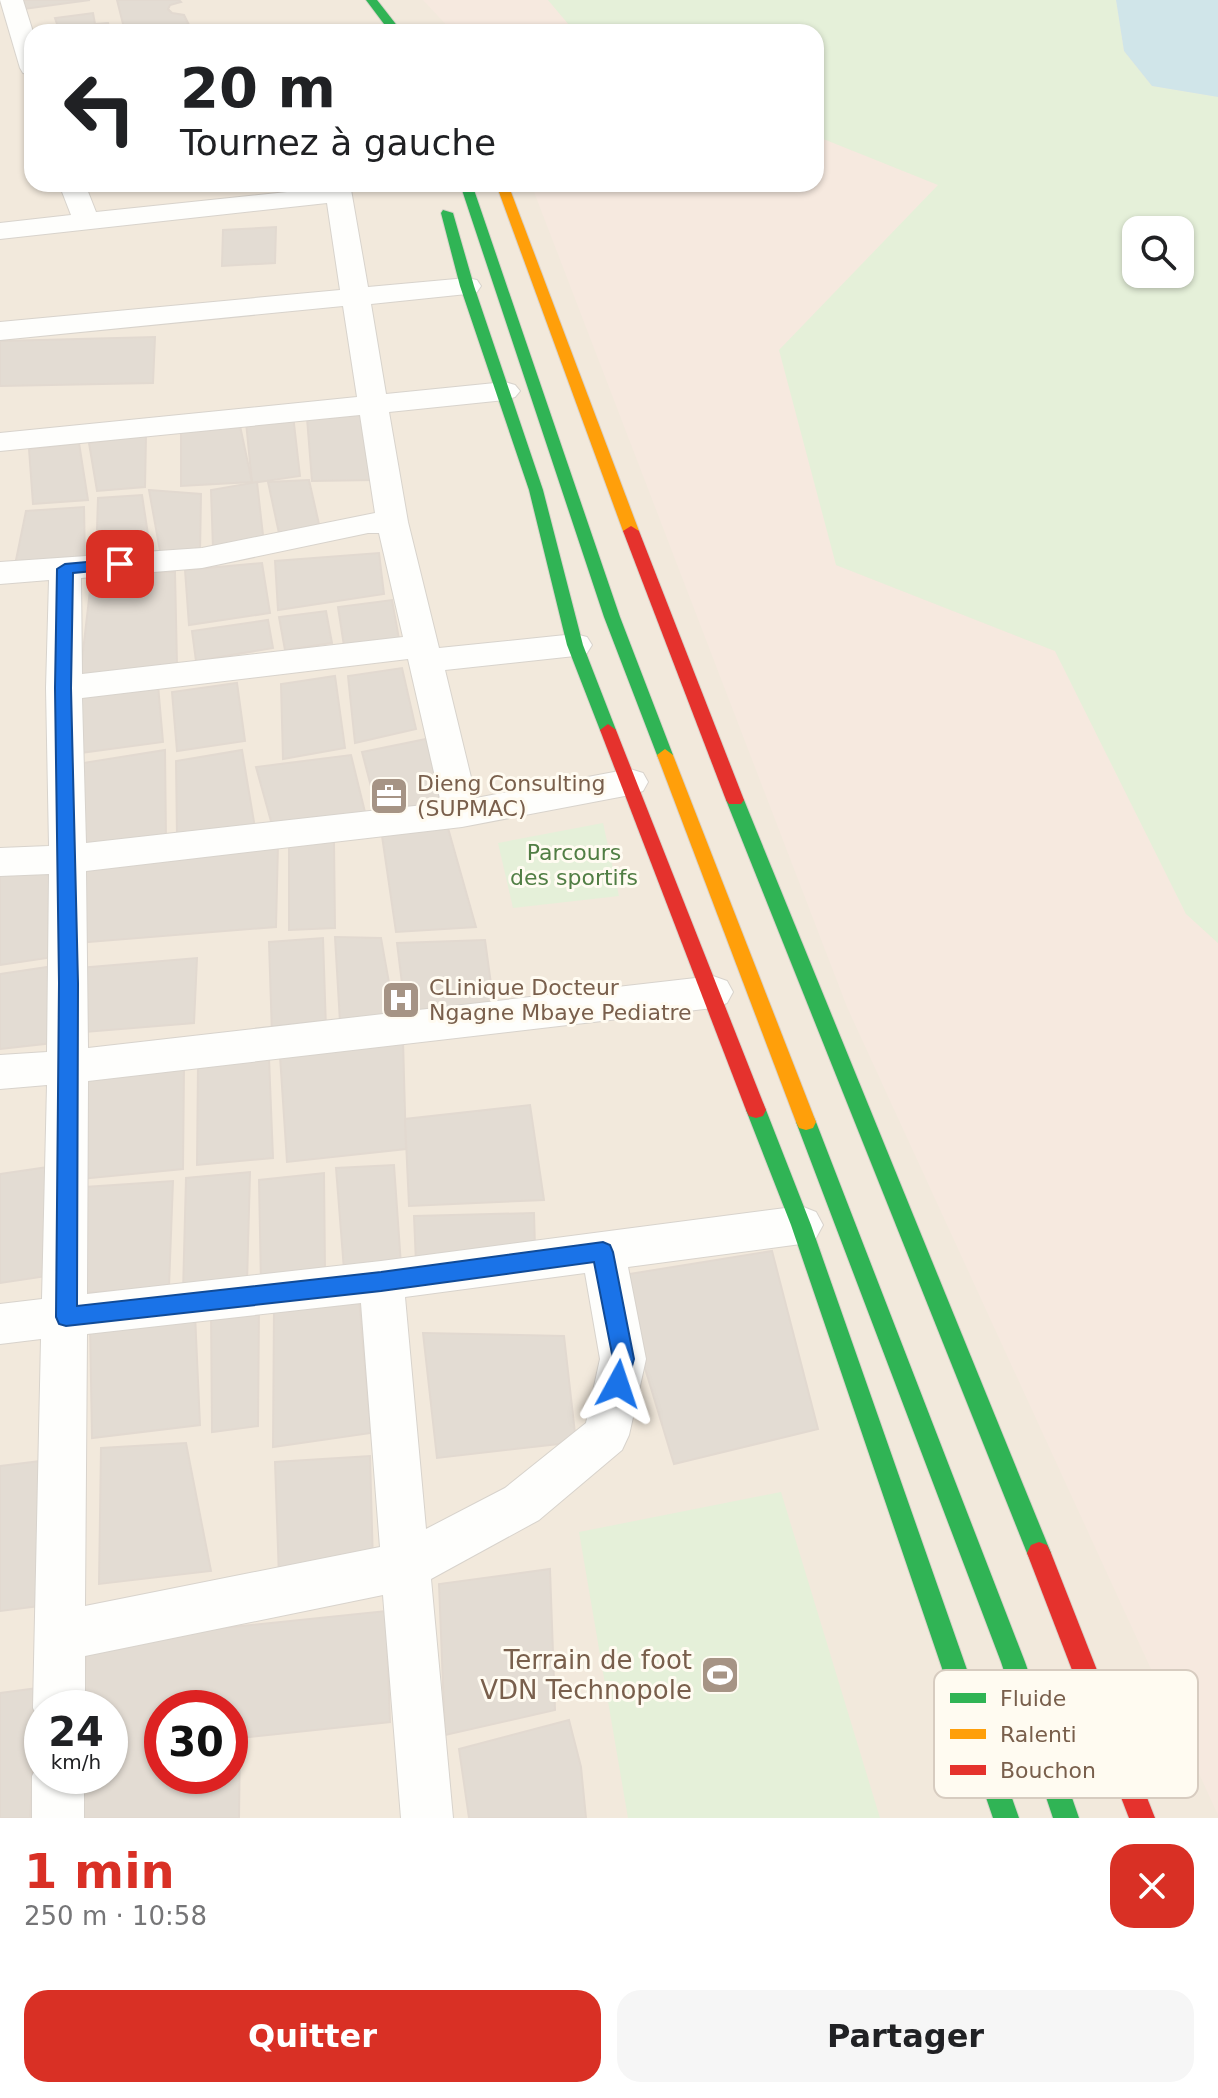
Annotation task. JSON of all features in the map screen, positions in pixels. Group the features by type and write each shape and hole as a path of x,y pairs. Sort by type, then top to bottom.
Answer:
{"main road":[{"path":"371,0 390,24"},
{"path":"469,192 612,617 1016,1670"},
{"path":"505,192 684,673 1087,1670"},
{"path":"443,199 467,286 536,490 575,645 713,992 801,1225 955,1670"},
{"path":"610,732 612,617"},
{"path":"999,1798 1006,1818"},
{"path":"1059,1798 1066,1818"},
{"path":"1135,1798 1142,1818"}],"street":[{"path":"11,0 9,25 24,67"},
{"path":"75,192 86,220"},
{"path":"0,231 314,192"},
{"path":"338,192 392,522 462,814"},
{"path":"0,331 467,286"},
{"path":"0,442 505,391"},
{"path":"0,573 202,558 368,523 392,522"},
{"path":"59,1690 66,1317 65,569"},
{"path":"63,688 424,654 575,645"},
{"path":"0,862 66,859 462,814 630,782"},
{"path":"0,1072 67,1067 713,992"},
{"path":"0,1324 381,1281 801,1225"},
{"path":"60,1636 406,1566 522,1504 606,1435 623,1359 603,1252"},
{"path":"381,1281 427,1818"},
{"path":"58,1794 58,1818"}],"shaded area":[{"path":"0,0 1218,0 1218,1818 0,1818"},
{"path":"423,0 548,0 568,24 446,24"},
{"path":"1116,0 1218,0 1218,97 1152,86 1124,51"},
{"path":"824,139 939,185 836,565 1055,651 1186,913 1218,943 1218,1815 1198,1771 1198,1670 1151,1670 847,1007 534,192 824,192"}],"green space":[{"path":"548,0 1116,0 1124,51 1152,86 1218,97 1218,943 1186,914 1055,651 836,565 779,350 938,185 824,139 824,24 568,24"},
{"name":"Parcours des sportifs","path":"603,823 619,896 513,908 498,843"},
{"name":"Terrain de foot VDN Technopole","path":"781,1492 880,1818 628,1818 579,1532"}],"building":[{"path":"19,0 90,0 24,9"},
{"path":"117,0 179,0 181,2 170,5 168,9 184,15 188,24 123,24"},
{"path":"93,13 95,24 57,24 55,18"},
{"path":"276,227 275,263 222,266 223,230"},
{"path":"155,337 153,383 0,386 0,341"},
{"path":"365,414 374,480 312,481 307,418"},
{"path":"293,415 300,476 252,483 246,422"},
{"path":"239,421 252,482 181,486 181,427"},
{"path":"146,435 145,487 97,491 89,443"},
{"path":"79,443 88,500 33,504 29,449"},
{"path":"309,480 321,533 280,538 268,482"},
{"path":"257,482 264,544 213,548 211,490"},
{"path":"149,490 201,494 200,554 160,551"},
{"path":"142,495 151,554 96,560 98,498"},
{"path":"84,507 85,561 15,565 26,511"},
{"path":"379,553 384,594 278,610 275,561"},
{"path":"262,563 270,613 189,625 185,570"},
{"path":"175,572 177,665 80,677 92,573"},
{"path":"392,600 399,639 344,646 338,607"},
{"path":"326,611 332,643 285,650 279,617"},
{"path":"268,620 273,648 196,661 192,631"},
{"path":"402,668 416,729 355,743 348,676"},
{"path":"335,676 345,748 283,759 281,684"},
{"path":"237,683 245,741 177,751 172,692"},
{"path":"158,685 163,742 80,753 78,693"},
{"path":"431,738 448,808 380,821 362,752"},
{"path":"165,750 166,841 84,849 83,763"},
{"path":"242,750 255,828 177,837 176,761"},
{"path":"351,755 366,816 272,825 256,767"},
{"path":"446,821 476,927 396,932 381,829"},
{"path":"334,842 335,928 289,930 289,843"},
{"path":"278,844 276,927 77,943 85,859"},
{"path":"52,867 54,957 0,965 0,872"},
{"path":"335,937 381,938 395,1016 340,1022"},
{"path":"323,938 326,1029 272,1035 269,942"},
{"path":"485,940 494,1006 406,1016 397,943"},
{"path":"197,958 194,1023 73,1033 79,968"},
{"path":"54,966 53,1043 0,1049 0,974"},
{"path":"403,1040 406,1149 287,1162 280,1056"},
{"path":"269,1058 273,1158 197,1165 198,1065"},
{"path":"184,1066 183,1169 81,1179 83,1078"},
{"path":"530,1105 544,1200 409,1206 405,1119"},
{"path":"394,1165 401,1265 344,1270 336,1168"},
{"path":"55,1166 54,1275 0,1283 0,1174"},
{"path":"250,1172 247,1283 183,1293 186,1178"},
{"path":"324,1173 325,1273 261,1284 259,1180"},
{"path":"173,1181 169,1287 82,1293 85,1187"},
{"path":"534,1213 535,1248 416,1263 414,1216"},
{"path":"772,1251 818,1429 674,1464 617,1276"},
{"path":"359,1299 371,1433 273,1447 274,1309"},
{"path":"259,1306 258,1426 212,1432 211,1310"},
{"path":"195,1314 200,1425 92,1438 90,1324"},
{"path":"423,1333 564,1336 576,1442 437,1458"},
{"path":"186,1443 211,1571 99,1584 101,1448"},
{"path":"370,1456 373,1564 279,1577 275,1462"},
{"path":"49,1460 39,1606 0,1611 0,1466"},
{"path":"550,1569 555,1710 445,1735 439,1584"},
{"path":"386,1611 390,1722 248,1737 248,1690 144,1690 144,1794 239,1794 239,1818 75,1818 77,1794 128,1794 128,1690 84,1690 87,1642"},
{"path":"38,1688 24,1690 24,1794 31,1794 30,1818 0,1818 0,1693"},
{"path":"569,1720 581,1767 586,1818 469,1818 459,1749"}],"traffic: fast":[{"path":"371,0 390,24"},
{"path":"469,192 612,617 665,755"},
{"path":"447,213 467,286 536,490 575,645 608,730"},
{"path":"735,800 1039,1553"},
{"path":"756,1110 801,1225 955,1670"},
{"path":"806,1122 1016,1670"},
{"path":"999,1798 1006,1818"},
{"path":"1059,1798 1066,1818"}],"traffic: slow":[{"path":"505,192 631,531"},
{"path":"665,755 806,1122"}],"traffic: jam":[{"path":"631,531 735,800"},
{"path":"608,730 756,1110"},
{"path":"1039,1553 1084,1670"},
{"path":"1134,1798 1142,1818"}],"place":[{"name":"Dieng Consulting (SUPMAC)","path":"389,796"},
{"name":"CLinique Docteur Ngagne Mbaye Pediatre","path":"401,1000"},
{"name":"Terrain de foot VDN Technopole","path":"720,1675"}],"route":[{"path":"120,564 65,569 63,688 68,983 66,1317 603,1252 623,1359 618,1384"}]}
